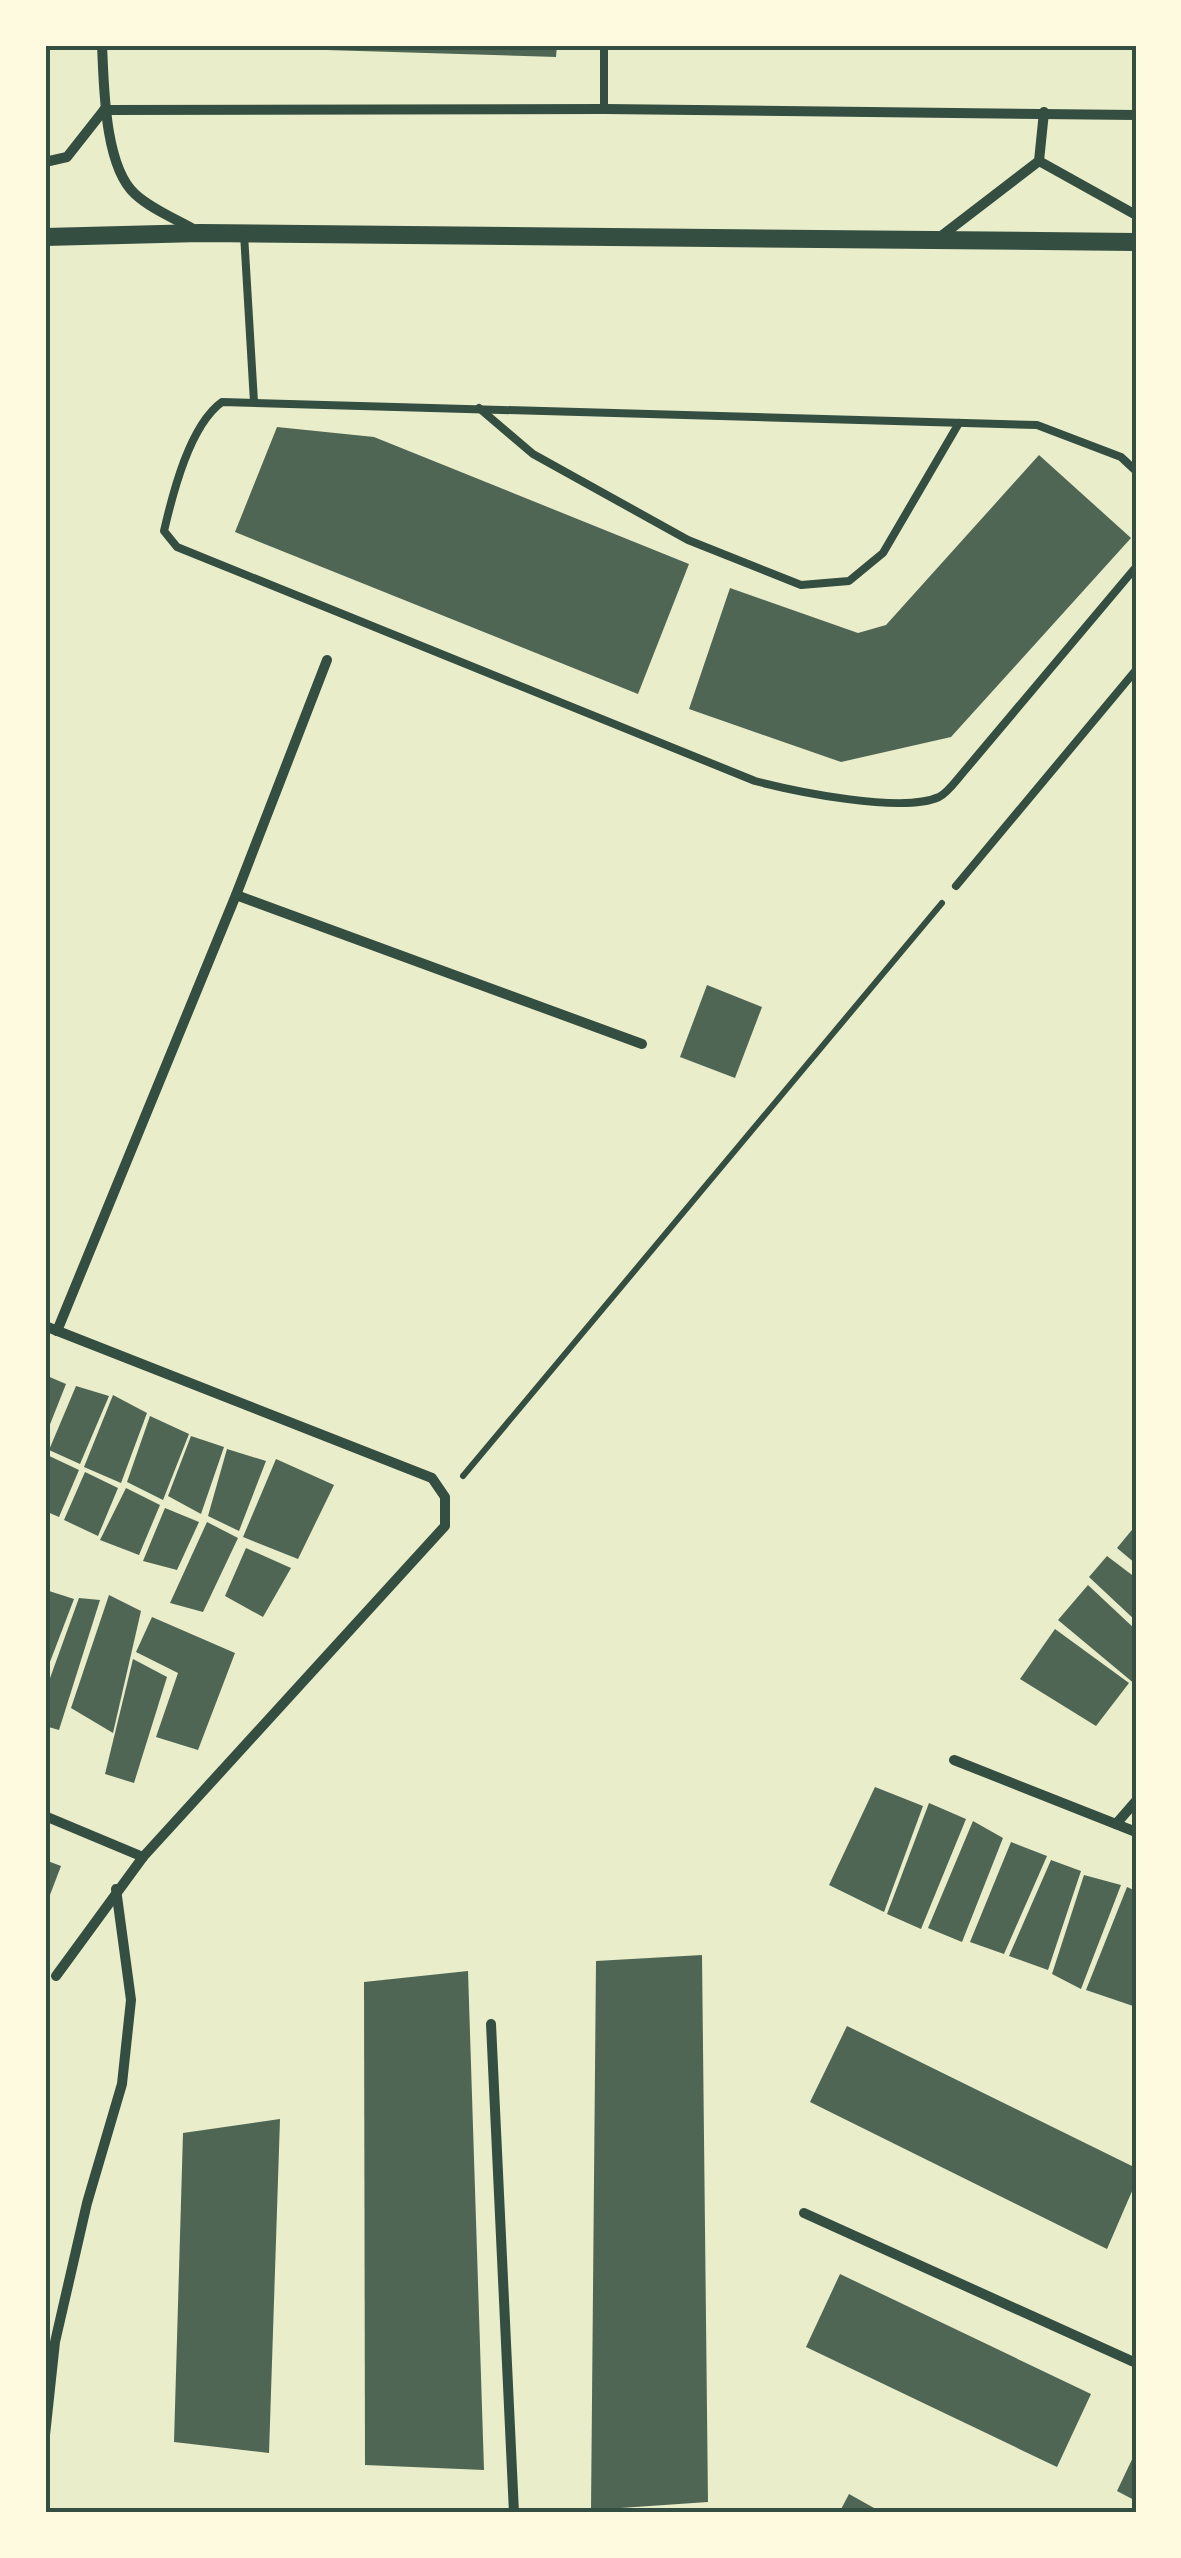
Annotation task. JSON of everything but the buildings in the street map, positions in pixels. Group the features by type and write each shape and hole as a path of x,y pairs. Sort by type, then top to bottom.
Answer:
{"street":[{"path":"102,45 104,110 115,158 132,192 200,233"},
{"path":"104,110 1136,114"},
{"path":"45,162 67,157 104,110"},
{"path":"935,241 1039,162 1044,112"},
{"path":"1039,162 1136,215"},
{"path":"45,237 200,233 1136,242"},
{"path":"57,1331 236,895 326,660"},
{"path":"236,895 642,1044"},
{"path":"45,1326 432,1478 445,1498 446,1526 143,1856 56,1976"},
{"path":"954,1760 1136,1832"},
{"path":"1116,1824 1136,1801"},
{"path":"45,1816 143,1856"},
{"path":"45,2435 55,2342 87,2204 122,2084 131,2000 116,1889"},
{"path":"491,2024 514,2513"},
{"path":"804,2214 1136,2363"}],"lane":[{"path":"604,45 604,109"},
{"path":"244,234 254,402"},
{"path":"1136,471 1121,457 1037,425 222,402 206,413 170,504 164,531 177,547 754,781 805,794 911,803 940,796 1136,567"},
{"path":"479,408 533,454 688,540 802,585 849,582 883,553 959,423"},
{"path":"956,886 1136,670"}],"path":[{"path":"445,1498 956,886"}]}
